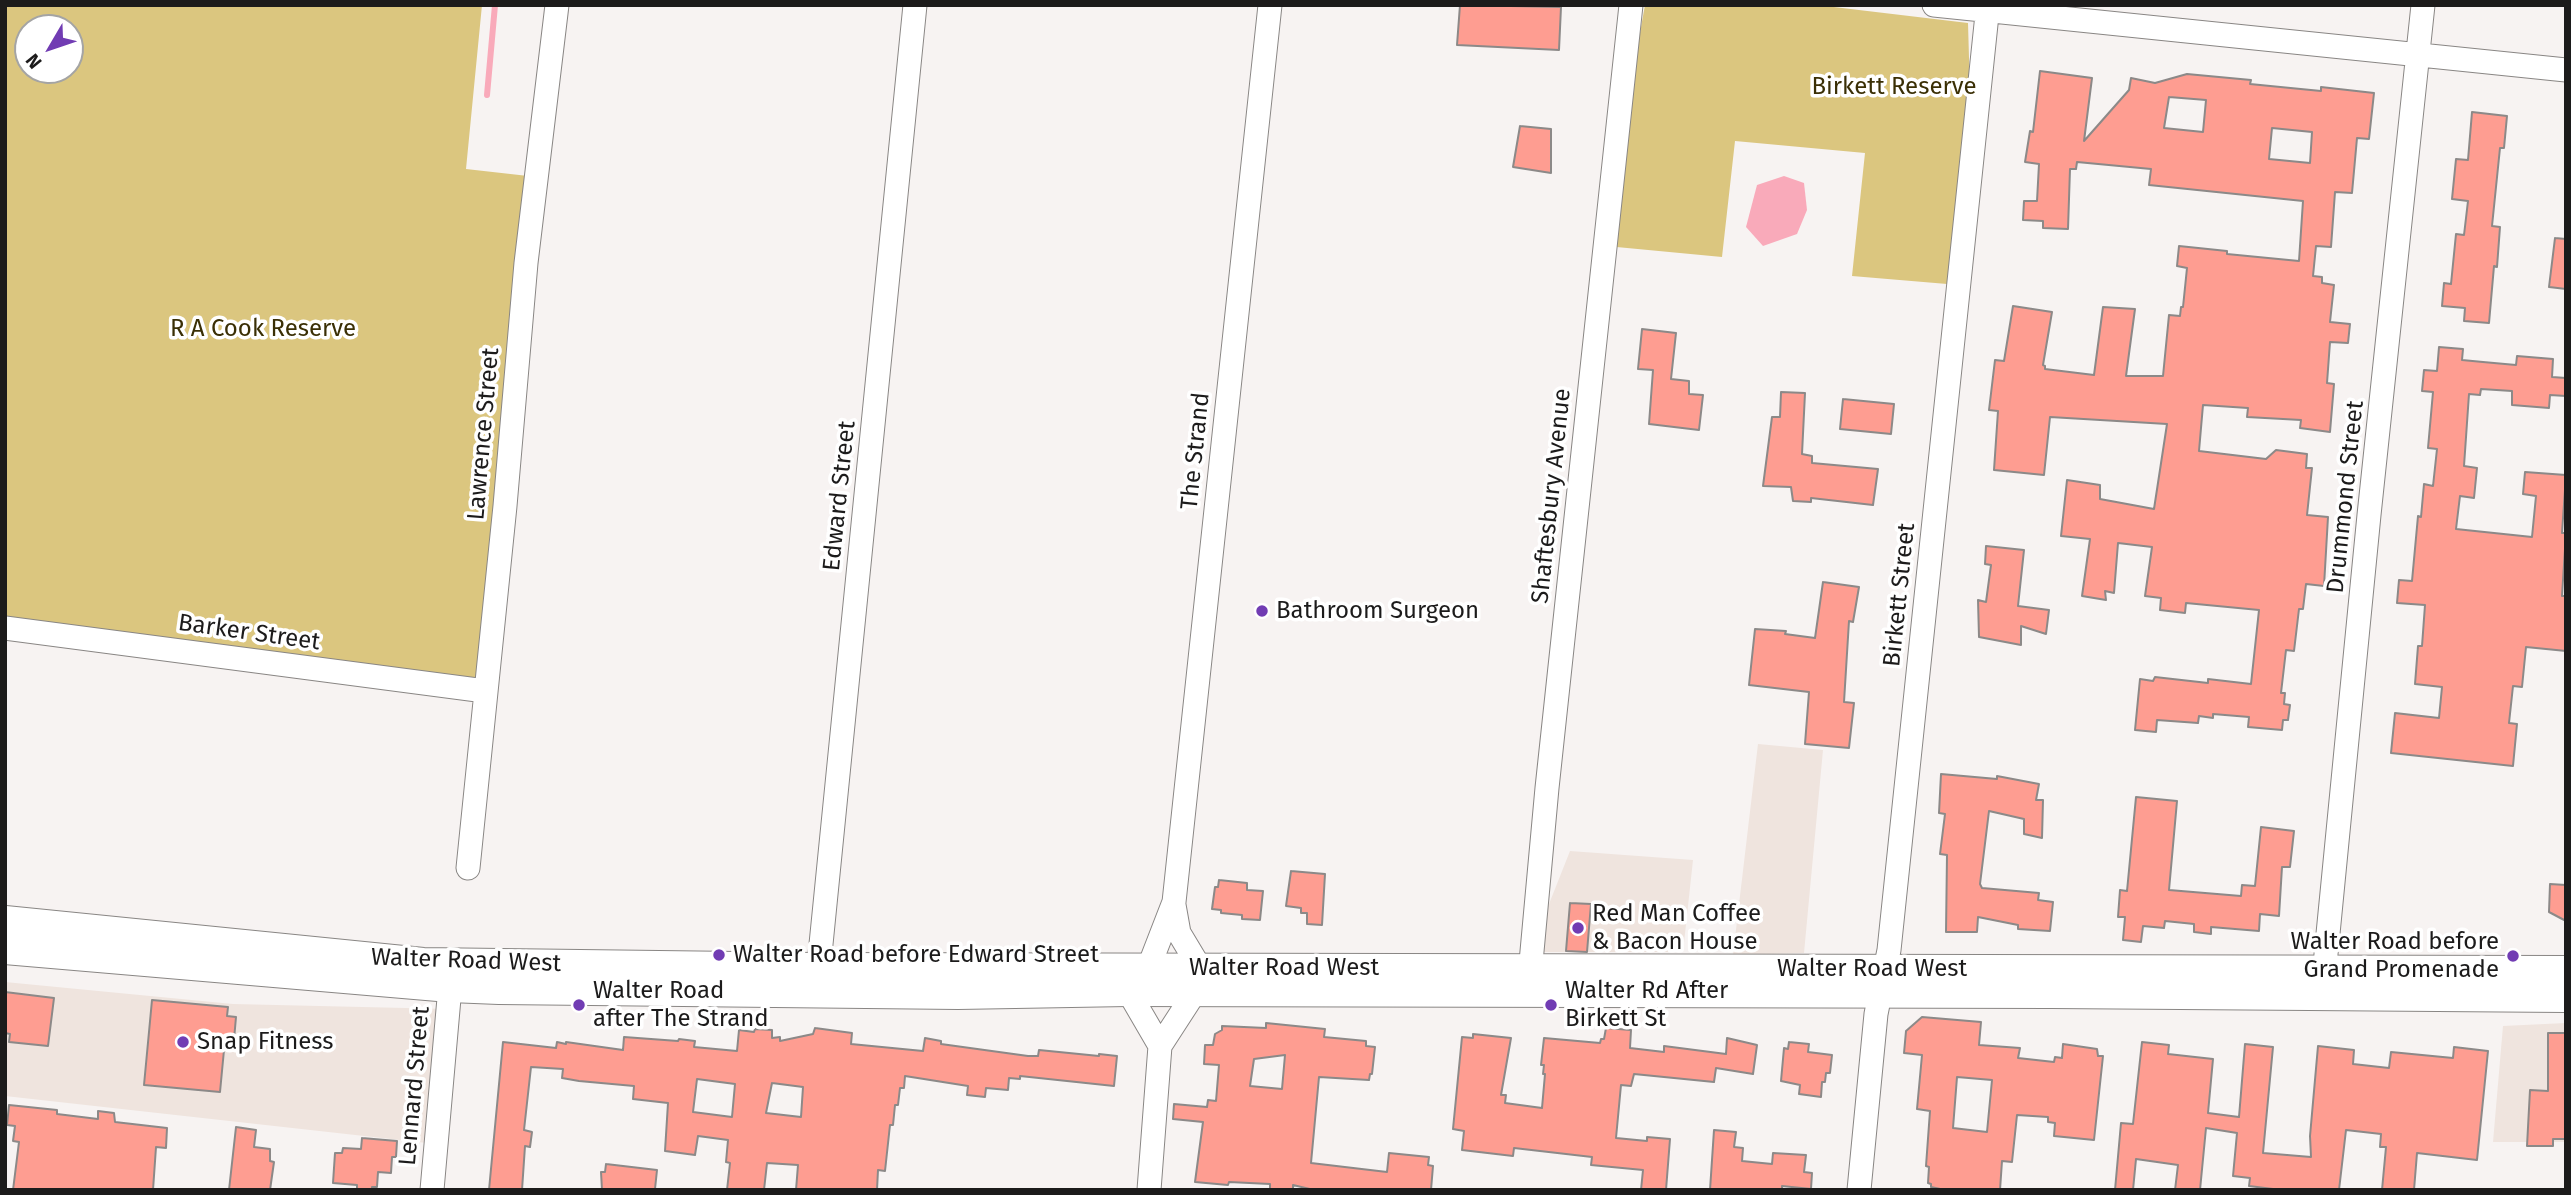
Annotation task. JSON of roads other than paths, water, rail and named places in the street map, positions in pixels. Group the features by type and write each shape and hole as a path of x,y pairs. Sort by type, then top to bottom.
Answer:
{"main road":[{"name":"Walter Road West","path":"5,921 423,963 817,981 958,994 1128,991 1197,980 1883,981 2325,983 2566,997"},
{"name":"Walter Road West","path":"5,950 450,987 817,981 1148,969 1197,980"},
{"name":"Walter Road West","path":"2325,983 2566,971"}],"street":[{"name":"Lawrence Street","path":"468,868 526,263 557,5"},
{"name":"Edward Street","path":"817,981 915,5"},
{"name":"The Strand","path":"1197,980 1178,933 1174,902 1270,5"},
{"name":"Shaftesbury Avenue","path":"1529,981 1631,5"},
{"path":"1934,5 1988,8 2418,57 2566,70"},
{"name":"Drummond Street","path":"2325,983 2369,515 2423,5"},
{"name":"Birkett Street","path":"1858,1190 1988,8"},
{"name":"Barker Street","path":"5,628 485,691"},
{"name":"The Strand","path":"1148,969 1174,902"},
{"path":"1149,1190 1160,1046 1197,980"},
{"name":"Lennard Street","path":"432,1190 450,987"},
{"path":"1128,991 1160,1046"}],"waterway":[{"path":"487,95 495,5"}],"place":[{"name":"Bathroom Surgeon","path":"1262,611"},
{"name":"Red Man Coffee & Bacon House","path":"1578,928"},
{"name":"Walter Road before Edward Street","path":"719,955"},
{"name":"Walter Road before Grand Promenade","path":"2513,956"},
{"name":"Walter Road after The Strand","path":"579,1005"},
{"name":"Walter Rd After Birkett St","path":"1551,1005"},
{"name":"Snap Fitness","path":"183,1042"}],"park label":[{"name":"Birkett Reserve","path":"1894,87"},
{"name":"R A Cook Reserve","path":"263,329"}]}
